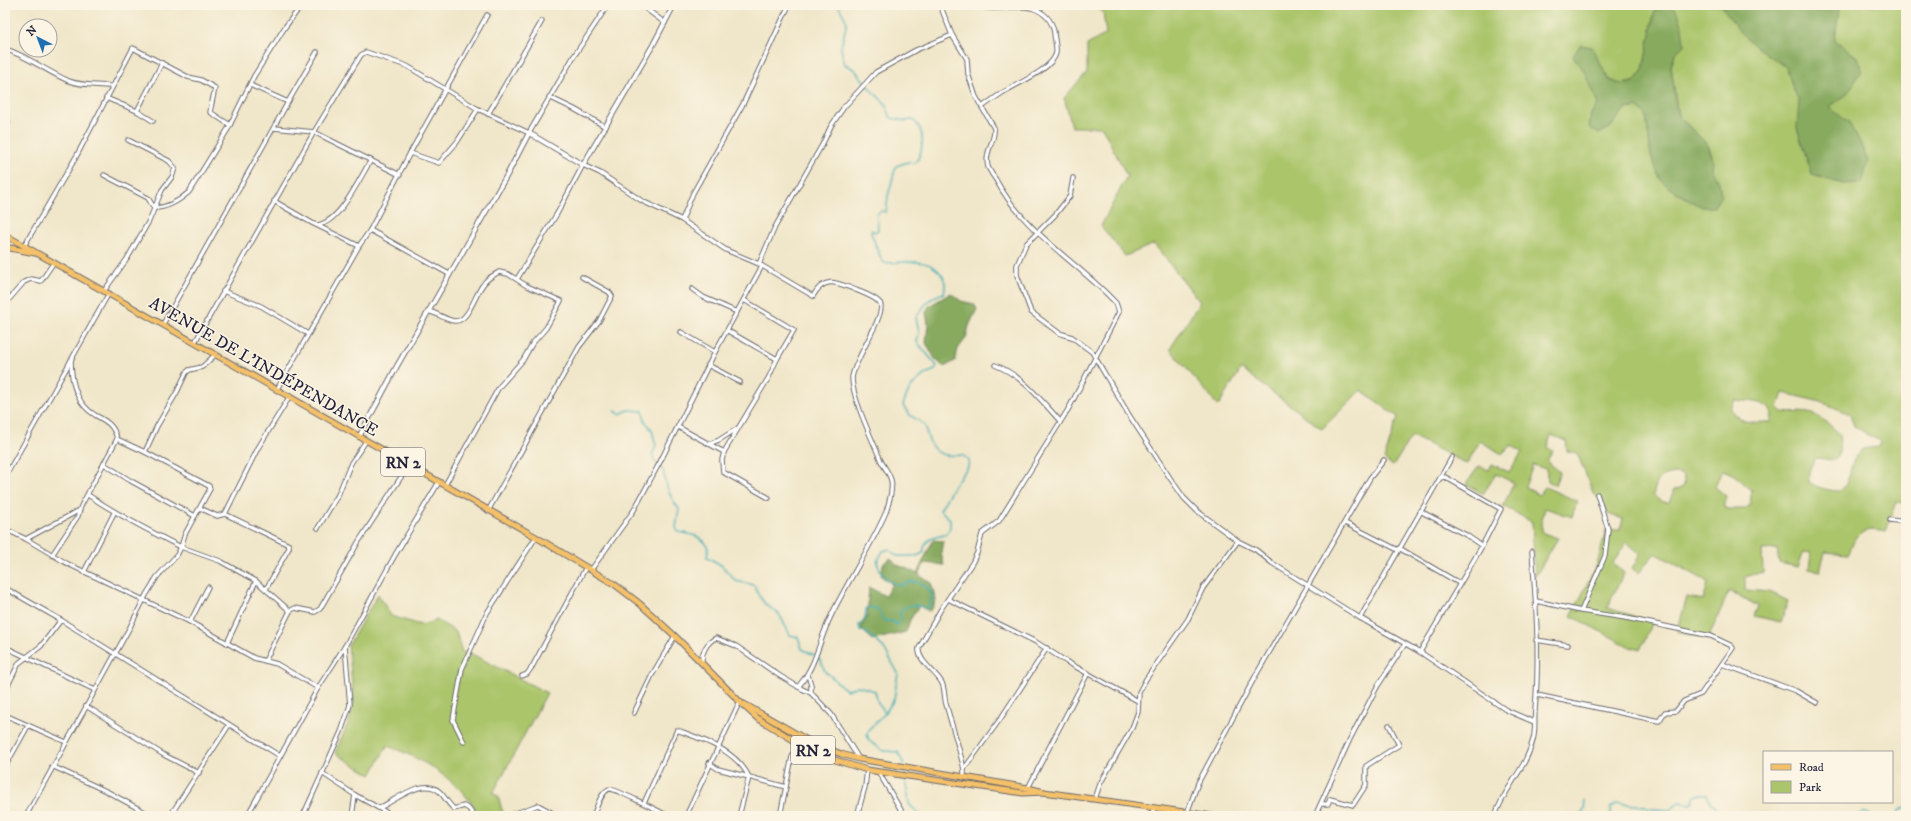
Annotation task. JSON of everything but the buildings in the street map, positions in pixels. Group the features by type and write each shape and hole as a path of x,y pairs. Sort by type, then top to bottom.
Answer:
{"main road":[{"name":"RN 2","path":"5,235 38,254"},
{"path":"5,247 38,254"},
{"name":"AVENUE DE L'INDÉPENDANCE","path":"38,254 290,396 591,570 639,603 675,636 757,718 800,744 835,760 879,773 1023,793 1044,792"},
{"name":"AVENUE DE L'INDÉPENDANCE","path":"742,702 809,741 841,754 859,759 1044,792 1154,809 1212,816"}],"street":[{"path":"154,208 169,205 180,200 189,192 230,125 250,85 292,17 306,5"},
{"path":"359,437 428,311 507,175 549,97 608,5"},
{"path":"641,5 665,23"},
{"path":"517,279 558,212 674,5"},
{"path":"682,220 693,193 743,104 789,5"},
{"path":"941,5 952,35 967,59 971,84 976,97 994,128 995,132 988,150 988,167 1013,207 1108,294 1119,308 1116,319 1060,421 999,521 982,534 972,563 948,598 919,648 918,654 942,683 964,769 964,777"},
{"path":"975,5 989,9 1024,6 1040,11 1048,17 1053,28 1056,53 1052,61 1043,69 1001,93 982,107"},
{"path":"277,389 359,246 370,230 410,153 488,15"},
{"path":"488,114 542,22"},
{"path":"591,570 634,510 678,427 708,365 744,300 775,227 831,126 844,107 876,72 916,50 952,35"},
{"path":"24,246 76,157 133,48 188,77 201,80 215,88 210,112 230,125"},
{"path":"5,49 21,55 69,81 112,86"},
{"path":"163,324 317,52"},
{"path":"195,342 314,132 358,59 366,52 408,66 478,109 529,133 583,165 600,173 642,201 682,220 726,250 760,265 813,296 821,285 828,282 836,283 863,293 876,300 882,308 876,325 856,361 852,379 858,402 890,479 889,501 882,519 830,617 814,663 808,675 798,687"},
{"path":"137,111 162,63"},
{"path":"250,85 288,102"},
{"path":"549,97 574,109 606,128"},
{"path":"106,98 137,111 153,121"},
{"path":"410,153 439,163 456,142 478,109"},
{"path":"5,110 8,122 5,131"},
{"path":"274,128 314,132 400,174"},
{"path":"5,477 71,360 107,292 149,221 162,190 172,178 175,168 169,161 128,140"},
{"path":"317,225 327,223 342,208 371,160"},
{"path":"104,175 148,198 154,208"},
{"path":"1073,178 1070,196 1039,232 1026,244 1017,265 1017,275 1027,304 1031,312 1042,322 1059,333 1072,337 1092,352 1129,415 1184,498 1197,511 1238,541 1256,550 1272,563 1308,584 1360,618 1420,652 1506,710 1534,722"},
{"path":"274,201 359,246"},
{"path":"370,230 449,274"},
{"path":"5,304 14,292 29,280 41,281 54,262"},
{"path":"428,311 454,321 460,321 467,315 473,301 489,278 499,272 508,274 561,301 546,328 532,344 523,360 499,387 445,485"},
{"path":"488,511 579,347 599,321 612,296 609,292 582,277"},
{"path":"692,289 703,297 737,312"},
{"path":"223,291 261,306 308,334"},
{"path":"744,300 794,330 724,452 722,460 723,472 769,498"},
{"path":"728,330 777,360"},
{"path":"681,332 715,352"},
{"path":"145,452 157,426 177,392 186,373 189,370 202,367 216,354"},
{"path":"26,816 52,766 157,577 177,555 185,534 210,489 209,486 117,439 113,428 91,411 80,398 73,386 71,378 71,360"},
{"path":"708,365 740,382"},
{"path":"995,365 1008,370 1019,378 1038,395 1060,421"},
{"path":"225,514 258,448 290,396"},
{"path":"709,444 719,440 740,426"},
{"path":"678,427 724,452"},
{"path":"52,555 78,516 79,511 117,439"},
{"path":"318,528 338,495 351,463 366,441"},
{"path":"1360,618 1398,549 1452,457"},
{"path":"1187,813 1198,783 1222,738 1308,584 1370,478 1384,460"},
{"path":"104,464 131,481 195,516"},
{"path":"265,661 290,611 295,608 315,612 320,608 358,541 409,465"},
{"path":"1420,652 1482,546 1501,510 1445,477 1440,478"},
{"path":"247,816 318,688 345,646 395,555 439,482"},
{"path":"1580,611 1605,556 1608,529 1597,494"},
{"path":"88,495 114,513 145,530 181,547 220,561 256,581 290,611"},
{"path":"200,508 217,516 225,514 289,545 289,548 266,589"},
{"path":"26,539 50,527 59,520 79,511"},
{"path":"1420,511 1466,535 1482,546"},
{"path":"84,572 114,513"},
{"path":"1890,520 1906,522"},
{"path":"1345,523 1398,549 1459,583"},
{"path":"5,529 26,539 84,572 190,622 254,658 277,664 318,688"},
{"path":"464,742 453,720 462,669 487,613 536,537"},
{"path":"1095,799 1100,784 1132,728 1138,712 1139,692 1146,679 1188,619 1203,588 1238,541"},
{"path":"1495,816 1510,784 1525,763 1533,740 1537,695 1536,601 1532,551"},
{"path":"522,676 528,674 532,668 586,567"},
{"path":"228,643 256,581"},
{"path":"190,622 208,587"},
{"path":"5,588 60,620 280,756"},
{"path":"948,598 1047,648 1138,701"},
{"path":"1536,601 1711,636 1733,648 1701,694 1684,701 1676,711 1665,712 1659,721 1537,695"},
{"path":"5,691 19,663 41,646 60,620"},
{"path":"634,713 652,675 675,636"},
{"path":"702,663 702,656 708,644 716,638 736,646 798,687 812,693 831,714 859,759"},
{"path":"1536,640 1568,645"},
{"path":"1315,816 1350,739 1377,687 1405,644"},
{"path":"303,816 341,732 350,705 345,646"},
{"path":"5,647 95,690"},
{"path":"964,769 993,729 1047,648"},
{"path":"1722,664 1796,691 1817,703"},
{"path":"1028,788 1088,673"},
{"path":"808,675 812,685 812,693"},
{"path":"686,816 709,763 742,702"},
{"path":"86,706 158,751 198,773"},
{"path":"5,715 66,742"},
{"path":"170,816 229,725"},
{"path":"1321,804 1328,804 1330,799 1353,805 1366,785 1366,766 1399,745 1389,725"},
{"path":"5,767 28,726"},
{"path":"644,803 677,730 718,746 738,760 750,777"},
{"path":"780,816 792,757 800,744"},
{"path":"709,763 718,769 786,786"},
{"path":"52,766 108,792 152,816"},
{"path":"857,816 865,787 867,770"},
{"path":"322,773 355,795 392,816"},
{"path":"879,773 901,810 902,816"},
{"path":"739,816 750,777"},
{"path":"379,808 407,792 420,788 431,787 439,791 454,809 464,806 469,809 474,816"},
{"path":"593,816 604,794 609,788 613,788 631,799 644,803 668,816"},
{"path":"352,816 355,795"},
{"path":"508,816 538,805 558,816"},
{"path":"1150,816 1154,809"}],"green space":[{"path":"1094,5 1660,5 1655,9 1643,70 1634,82 1621,84 1609,80 1592,47 1583,69 1598,104 1591,114 1610,128 1625,109 1637,107 1646,115 1651,156 1719,182 1712,171 1713,159 1708,145 1678,116 1671,66 1675,54 1675,9 1670,5 1906,5 1906,504 1896,501 1886,532 1871,530 1861,533 1848,554 1825,552 1820,571 1809,569 1811,553 1804,552 1798,567 1779,563 1777,549 1762,550 1763,572 1745,577 1745,590 1770,592 1788,601 1781,622 1754,616 1758,606 1729,591 1708,639 1677,632 1687,597 1704,600 1708,582 1655,553 1639,573 1632,569 1640,554 1627,542 1613,563 1624,573 1607,608 1653,622 1640,650 1630,647 1571,616 1597,565 1606,530 1620,530 1623,519 1608,514 1602,500 1594,495 1577,453 1567,451 1566,441 1551,435 1547,448 1553,450 1547,461 1560,472 1555,485 1548,481 1546,469 1533,465 1525,487 1539,495 1545,487 1577,501 1572,517 1545,508 1541,524 1543,533 1558,538 1535,577 1532,522 1503,506 1514,483 1496,474 1483,494 1466,484 1479,466 1489,470 1492,464 1509,472 1522,452 1511,445 1502,454 1480,441 1467,464 1412,436 1393,466 1384,459 1398,417 1361,390 1322,429 1241,369 1218,406 1170,349 1200,302 1154,244 1125,256 1101,226 1127,176 1102,127 1072,127 1064,98 1087,72 1087,45 1106,34 1103,12","holes":["1783,393 1821,402 1850,414 1854,426 1881,442 1879,447 1864,449 1856,455 1847,482 1840,491 1828,490 1809,482 1809,472 1816,458 1835,460 1839,454 1840,435 1830,425 1817,416 1805,412 1782,412 1778,408","1735,400 1754,402 1766,406 1770,410 1772,415 1771,422 1748,422 1738,418 1731,409","1722,470 1731,474 1752,490 1750,504 1746,509 1727,509 1724,504 1726,496 1715,487","1675,473 1681,474 1684,479 1684,486 1673,490 1673,496 1669,502 1662,502 1653,495 1656,485 1665,475"]},
{"path":"1660,5 1668,5 1673,7 1677,11 1681,22 1684,45 1675,54 1671,66 1678,116 1708,145 1713,159 1712,171 1719,182 1721,195 1714,207 1702,207 1669,188 1660,179 1651,156 1646,115 1637,107 1625,109 1610,128 1599,134 1589,127 1591,114 1598,104 1583,69 1573,56 1580,45 1592,47 1609,80 1621,84 1634,82 1643,70 1655,9"},
{"path":"1721,5 1845,5 1839,8 1835,40 1857,57 1862,71 1846,95 1829,107 1848,122 1857,136 1868,161 1862,183 1843,184 1812,175 1797,128 1799,101 1786,67 1755,46 1737,28"},
{"path":"951,293 961,301 974,304 977,309 969,326 966,338 958,349 955,361 944,367 935,359 926,343 928,324 926,312 929,306"},
{"path":"933,540 943,541 941,552 944,565 924,563 919,575 931,583 936,600 932,609 929,611 919,606 910,620 906,632 873,640 862,630 861,626 867,617 869,587 885,596 892,584 881,576 883,564 891,558 897,565 909,569 917,574"},
{"path":"378,594 391,616 421,625 437,620 456,632 462,652 472,654 547,693 493,793 498,796 504,816 480,816 463,792 452,782 427,764 401,751 387,746 371,775 335,753 349,721 354,700 348,646"}],"waterway":[{"path":"838,5 847,22 841,47 843,61 855,70 872,91 887,105 891,118 905,121 913,120 917,124 922,135 922,147 915,163 908,162 896,166 888,196 886,212 881,211 877,214 878,230 875,232 872,230 871,233 882,261 885,263 923,263 939,271 944,281 944,293 927,302 916,318 919,332 917,342 937,366 935,370 924,375 914,384 907,394 903,406 910,415 925,425 929,441 936,450 946,455 962,455 969,460 968,467 954,485 940,510 950,519 950,527 946,534 930,539 925,544 923,553 917,556 897,556 889,549 883,551 877,562 882,574 892,583 900,585 909,582 917,582 928,588 932,594 930,606 925,608 912,605 906,607 900,611 901,621 896,625 893,621 884,621 878,609 870,607 866,609 865,619 859,625 860,630 867,633 884,648 898,673 894,699 886,712 869,730 867,734 869,741 884,751 898,752 904,765"},
{"path":"615,411 620,414 628,410 643,411 645,421 652,430 656,446 652,455 656,464"},
{"path":"660,466 663,470 671,496 679,509 676,527 678,532 703,540 708,548 707,557 721,565 736,581 754,585 766,605 779,614 790,635 798,637 802,649 814,655"},
{"path":"817,657 822,663 825,672 847,690 858,686 875,691 879,705 886,712"},
{"path":"904,769 909,804 921,816"},
{"path":"1611,816 1611,807 1618,803 1645,806 1649,809 1670,810 1680,802 1692,803 1694,797 1700,794 1707,794 1709,800 1724,816"},
{"path":"1581,816 1585,801"},
{"path":"1895,816 1900,810 1906,807"},
{"path":"1856,816 1864,813 1871,816"}]}
